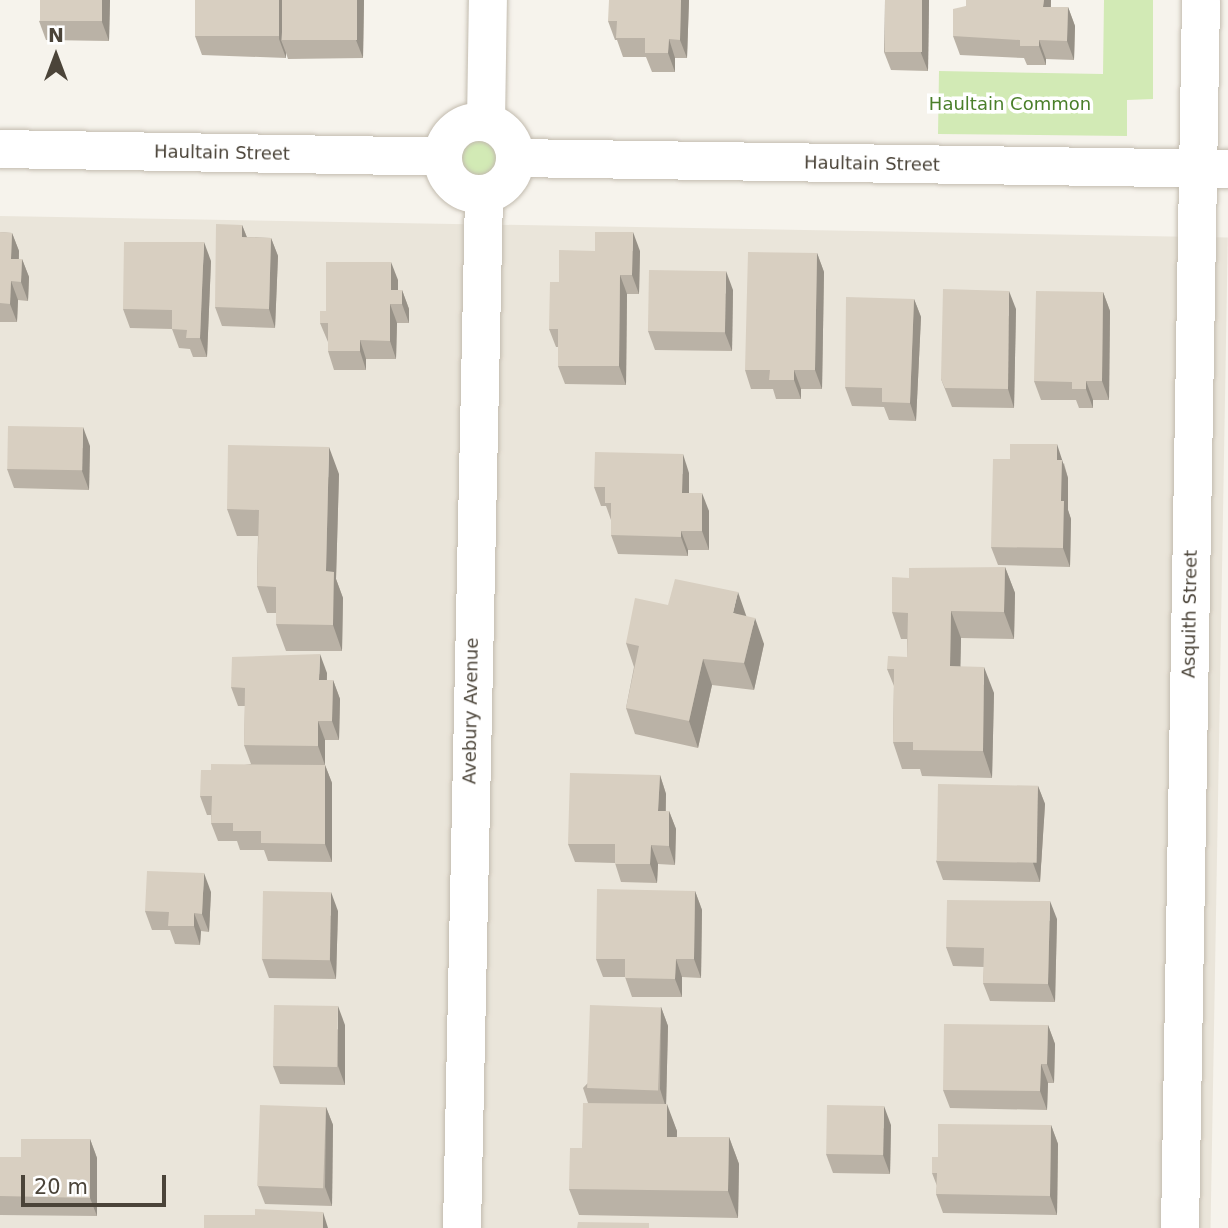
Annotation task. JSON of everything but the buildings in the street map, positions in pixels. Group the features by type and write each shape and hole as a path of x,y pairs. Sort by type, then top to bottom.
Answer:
{"street":[{"path":"486,122 488,0"},
{"name":"Asquith Street","path":"1180,1228 1213,169 1201,0"},
{"path":"486,122 507,135 515,158 507,181 484,194 469,193 455,185 443,156 456,130 486,122"},
{"name":"Haultain Street","path":"0,149 443,156"},
{"name":"Haultain Street","path":"515,158 1213,169"},
{"name":"Avebury Avenue","path":"461,1228 484,194"}],"shaded area":[{"path":"0,216 1228,237 1211,1228 0,1228"}],"green space":[{"name":"Haultain Common","path":"1104,0 1153,0 1153,99 1127,100 1127,136 938,134 939,71 1103,74"},
{"path":"484,130 494,134 502,142 506,157 502,172 494,180 474,184 464,180 456,172 452,152 456,142 464,134"}]}
